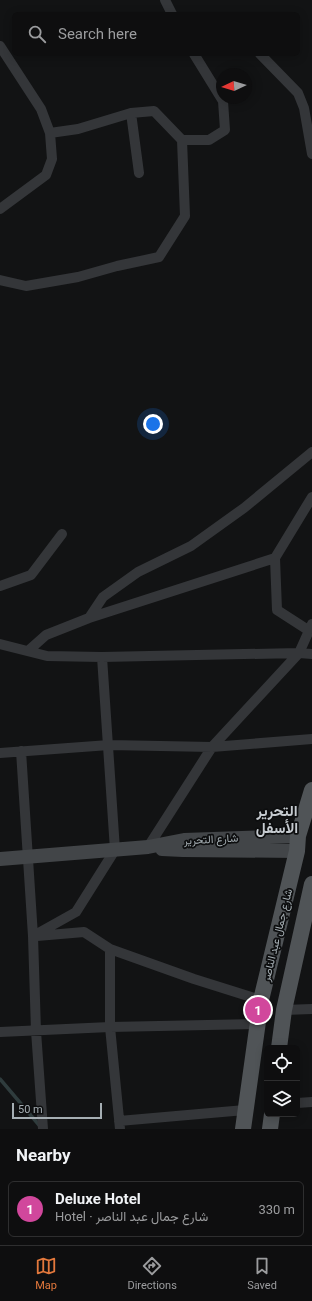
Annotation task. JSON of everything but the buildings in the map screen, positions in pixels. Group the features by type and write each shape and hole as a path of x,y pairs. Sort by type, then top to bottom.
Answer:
{"main road":[{"name":"شارع جمال عبد الناصر","path":"243,1129 261,1000 312,790"},
{"name":"شارع التحرير","path":"0,859 148,847 184,840 298,844"},
{"name":"شارع جمال عبد الناصر","path":"280,1045 284,1010 312,884"},
{"path":"270,1129 272,1117"}],"street":[{"path":"165,0 171,12"},
{"path":"0,46 41,109 50,133 52,159 46,175 0,209"},
{"path":"182,140 209,140 226,130 223,101 195,56"},
{"path":"262,56 298,93 304,108 312,154"},
{"path":"0,280 26,286 78,277 117,266 160,257 185,216 182,140 154,111 131,113 78,129 50,133"},
{"path":"131,113 139,173"},
{"path":"89,618 103,597 138,572 191,546 244,508 312,452"},
{"path":"148,847 212,747 299,653 310,627 277,610 275,558 312,497"},
{"path":"0,586 31,575 62,534"},
{"path":"28,651 46,635 89,618 275,558"},
{"path":"0,644 47,656 102,658 299,653 312,654"},
{"path":"33,936 76,912 115,850 102,658"},
{"path":"0,753 109,745 212,747 312,739"},
{"path":"21,751 33,936 36,1032 43,1129"},
{"path":"33,936 84,932 110,949 194,979 261,1000"},
{"path":"110,949 110,1027 120,1125 245,1110"},
{"path":"284,1010 312,1009"},
{"path":"0,1032 36,1032 110,1027 258,1024"},
{"path":"300,1103 312,1102"}],"waterway":[{"path":"0,1079 39,1125"}],"place":[{"name":"Deluxe Hotel","path":"258,1010"}],"district":[{"name":"التحرير الأسفل","path":"277,820"}]}
